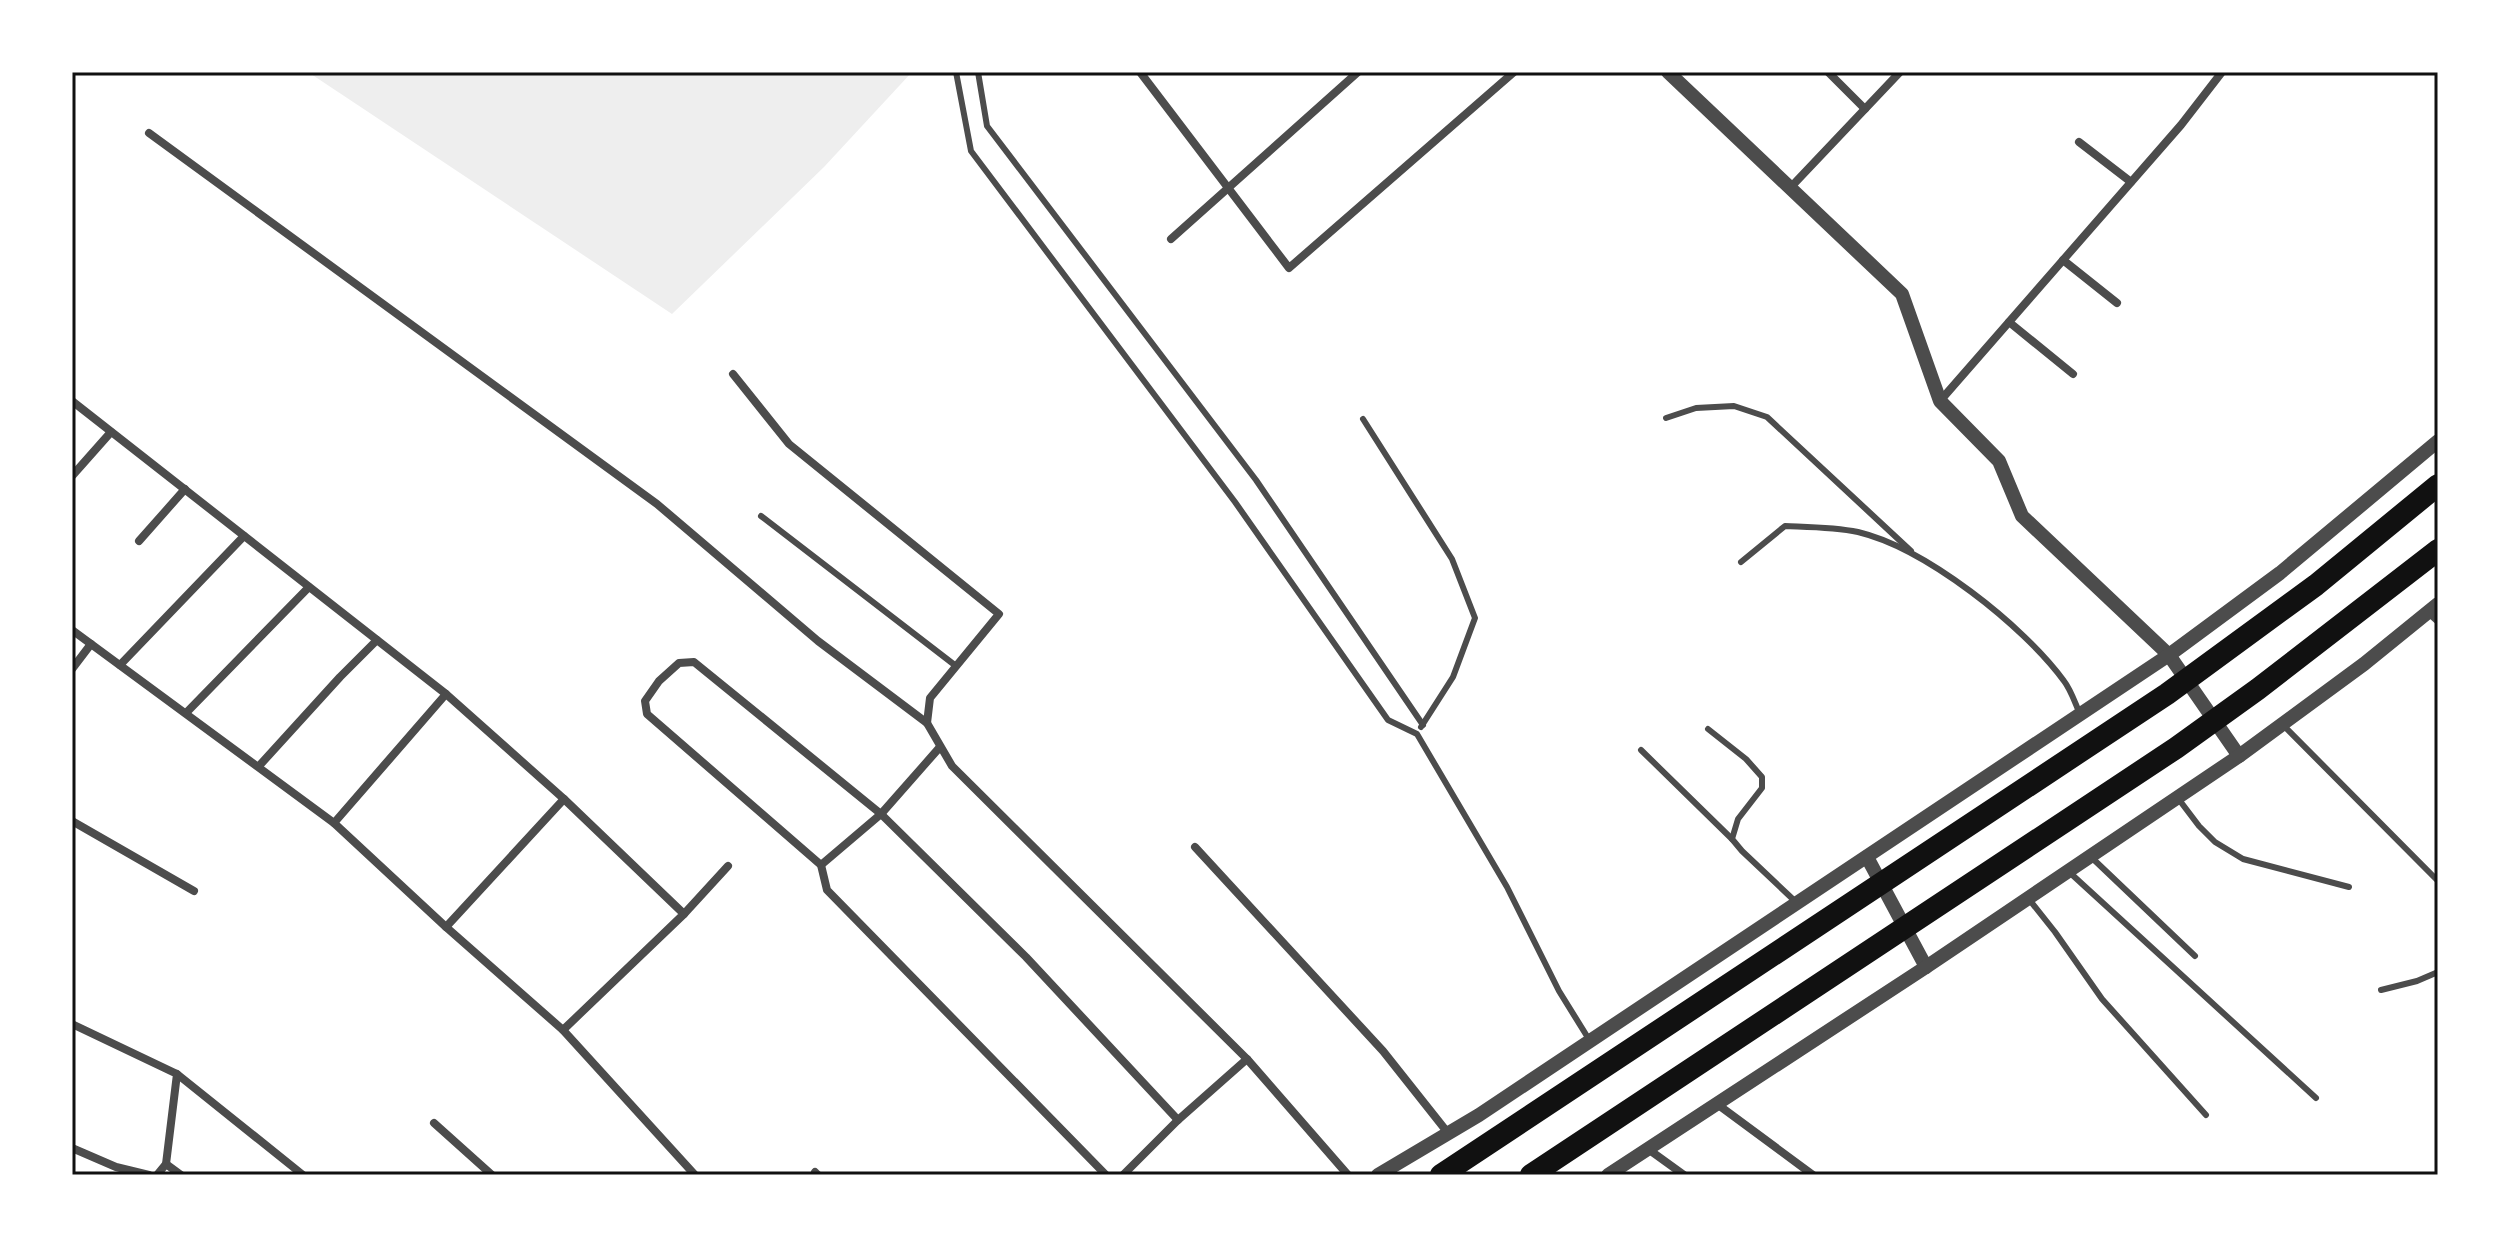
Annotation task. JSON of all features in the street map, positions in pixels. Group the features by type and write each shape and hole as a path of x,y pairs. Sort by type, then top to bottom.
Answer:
{"highway":[{"path":"1441,1175 2167,694 2316,585 2438,485"},
{"path":"1531,1175 2176,748 2294,662 2438,550"}],"street":[{"path":"1140,72 1289,268 1514,72"},
{"path":"1171,239 1358,72"},
{"path":"1668,72 1902,294 1940,401 1999,461 2022,516 2169,655 2239,756"},
{"path":"1828,72 1865,109"},
{"path":"1790,188 1900,72"},
{"path":"1940,401 2131,182 2222,72"},
{"path":"149,133 657,504 818,641 927,723 952,766 1247,1059 1348,1175"},
{"path":"2079,142 2131,182"},
{"path":"2063,260 2117,303"},
{"path":"2009,322 2073,374"},
{"path":"733,374 789,444 999,614 930,698 927,723"},
{"path":"72,401 446,694 564,799 684,914"},
{"path":"72,476 111,432"},
{"path":"1378,1175 1590,1041 2169,655 2280,573 2438,441"},
{"path":"139,541 185,489"},
{"path":"120,665 244,536"},
{"path":"186,713 309,587"},
{"path":"1608,1175 1926,967 2239,756 2434,613"},
{"path":"72,630 334,823 563,1030 695,1175"},
{"path":"259,766 377,640"},
{"path":"72,669 91,644"},
{"path":"1106,1175 827,890 821,865 647,714 645,701 659,681 679,663 694,662 881,814 1026,957 1178,1120"},
{"path":"334,823 446,694"},
{"path":"821,865 881,814 940,747"},
{"path":"446,927 564,799"},
{"path":"72,821 194,891"},
{"path":"1195,847 1383,1051 1448,1133"},
{"path":"1867,857 1926,967"},
{"path":"563,1030 684,914 728,866"},
{"path":"72,1024 177,1074 303,1175"},
{"path":"1123,1175 1178,1120 1247,1059"},
{"path":"157,1175 166,1164 177,1074"},
{"path":"1717,1104 1813,1175"},
{"path":"434,1123 492,1175"},
{"path":"72,1148 116,1167 149,1175"},
{"path":"1648,1149 1684,1175"},
{"path":"166,1164 181,1175"}],"lane":[{"path":"956,72 971,151 1235,502 1388,720 1417,734 1507,887 1559,991 1590,1041"},
{"path":"978,72 987,126 1256,480 1423,725"},
{"path":"1666,418 1696,408 1734,406 1767,417 1913,554 1978,598 2037,649 2066,683 2080,714"},
{"path":"1363,419 1452,559 1475,618 1453,677 1417,734"},
{"path":"761,516 956,666"},
{"path":"1741,562 1785,526 1860,533 1913,554"},
{"path":"2282,724 2438,881"},
{"path":"1708,729 1746,759 1762,777 1762,788 1738,819 1732,839"},
{"path":"1641,750 1797,903"},
{"path":"2177,797 2215,842 2243,859 2349,887"},
{"path":"2090,856 2195,956"},
{"path":"2068,871 2316,1098"},
{"path":"2028,898 2102,999 2206,1115"},
{"path":"2381,990 2438,972"}],"shaded area":[{"path":"308,72 912,72 824,167 672,314"}]}
